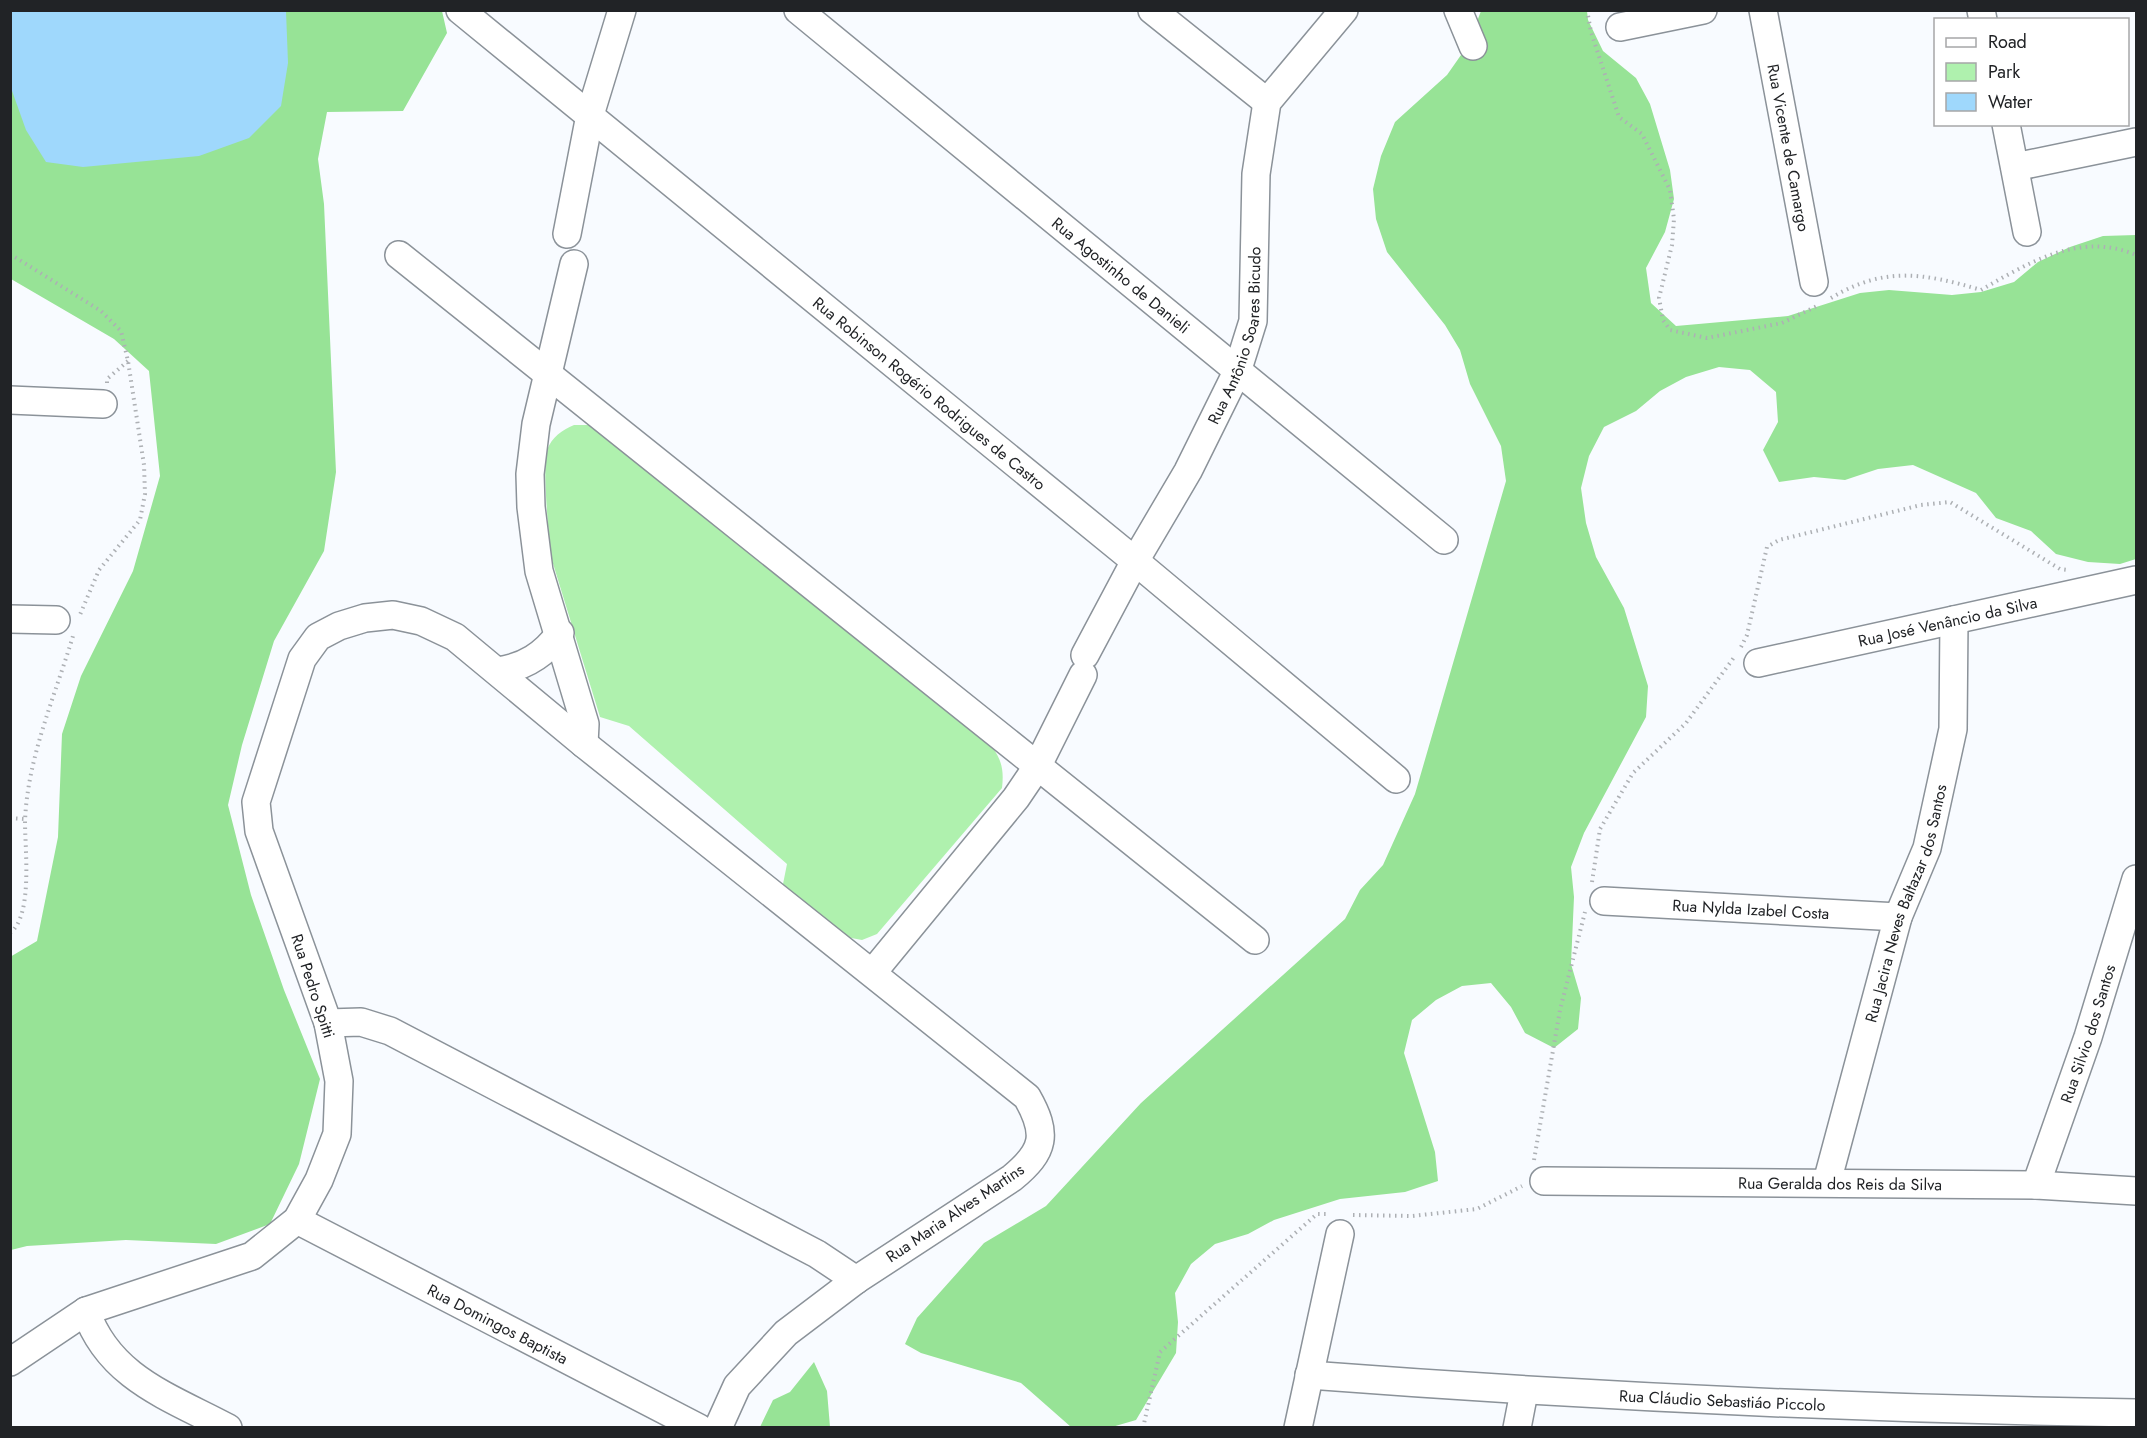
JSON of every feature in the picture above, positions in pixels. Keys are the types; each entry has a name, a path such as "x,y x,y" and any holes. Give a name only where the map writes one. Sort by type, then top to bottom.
{"street":[{"name":"Rua Robinson Rogério Rodrigues de Castro","path":"460,10 1135,561 1396,779"},
{"path":"567,234 590,116 622,10"},
{"name":"Rua Agostinho de Danieli","path":"798,10 1444,540"},
{"path":"1152,10 1267,102 1344,10"},
{"path":"1458,10 1473,46"},
{"path":"1620,27 1703,10"},
{"name":"Rua Vicente de Camargo","path":"1763,10 1814,282"},
{"name":"Rua Antônio Soares Bicudo","path":"873,972 1016,798 1037,767 1135,561 1188,471 1237,372 1253,321 1256,174 1267,102"},
{"path":"2006,126 2027,232"},
{"path":"2015,167 2136,142"},
{"path":"399,255 1255,940"},
{"path":"574,264 532,449 531,507 539,571 560,633 585,724 584,744"},
{"path":"10,400 103,404"},
{"name":"Rua José Venâncio da Silva","path":"1758,663 2136,580"},
{"name":"Rua Pedro Spitti","path":"10,1362 86,1311 252,1256 297,1220 319,1180 337,1134 339,1081 328,1023 259,831 256,802 302,659 318,637 339,626 365,618 393,615 421,621 456,637 584,744"},
{"path":"10,619 56,620"},
{"name":"Rua Jacira Neves Baltazar dos Santos","path":"1827,1182 1898,917 1928,848 1953,729 1954,620"},
{"path":"498,672 536,658 560,633"},
{"name":"Rua Maria Alves Martins","path":"584,744 873,972 1027,1098 1039,1118 1041,1141 1031,1162 1012,1178 856,1280 786,1333 738,1386 718,1428"},
{"name":"Rua Silvio dos Santos","path":"2036,1185 2088,1037 2136,879"},
{"name":"Rua Nylda Izabel Costa","path":"1594,899 1898,917"},
{"path":"328,1023 361,1022 390,1030 817,1254 856,1280"},
{"name":"Rua Geralda dos Reis da Silva","path":"1544,1181 2036,1185 2136,1191"},
{"name":"Rua Domingos Baptista","path":"297,1220 699,1428"},
{"path":"1298,1428 1340,1234"},
{"path":"86,1311 99,1340 120,1366 134,1378 228,1428"},
{"name":"Rua Cláudio Sebastiáo Piccolo","path":"1309,1375 1524,1392 1965,1419 2136,1413"},
{"path":"1517,1428 1524,1392"}],"path":[{"path":"10,254 101,311 121,331 128,361 144,465 145,494 140,520 99,570 80,615 30,776 25,819 24,906 15,930 10,933"},
{"path":"103,404 107,379 128,361"},
{"path":"1544,1181 1535,1179 1532,1169 1560,1010 1594,899 1600,829 1633,773 1686,723 1740,650 1748,635 1767,547 1779,540 1921,505 1950,502 2060,569 2071,571"},
{"path":"10,818 25,819"}],"green space":[{"path":"11,11 442,11 447,33 403,111 327,112 318,159 324,204 336,472 324,551 274,641 242,745 228,805 251,895 284,990 320,1079 299,1164 270,1224 216,1244 126,1240 27,1246 11,1250 10,957 37,941 58,837 62,734 81,676 133,571 160,476 149,371 114,339 11,279"},
{"path":"1481,11 1587,11 1588,20 1603,51 1636,78 1650,104 1670,170 1674,199 1665,232 1646,268 1651,303 1676,326 1788,316 1860,293 1889,290 1952,295 1981,292 2014,282 2038,262 2070,247 2103,236 2136,235 2136,559 2120,564 2088,562 2056,554 2031,531 1996,518 1976,493 1913,465 1878,469 1845,480 1814,477 1779,482 1763,450 1778,422 1776,392 1750,370 1719,367 1686,377 1660,391 1636,411 1604,427 1589,456 1581,488 1586,523 1596,557 1624,608 1648,686 1646,717 1584,833 1571,867 1574,897 1571,964 1581,998 1578,1029 1554,1048 1525,1033 1511,1007 1491,983 1462,986 1436,1000 1412,1020 1404,1053 1435,1152 1438,1181 1405,1192 1340,1199 1274,1220 1248,1234 1215,1244 1191,1264 1175,1293 1178,1322 1176,1353 1136,1420 1112,1427 1071,1427 1021,1383 921,1353 905,1344 917,1318 984,1243 1046,1206 1141,1103 1345,919 1360,890 1383,865 1415,794 1506,481 1501,446 1470,384 1460,350 1445,325 1387,252 1376,219 1373,189 1381,156 1395,122 1447,75 1468,45"},
{"path":"574,425 592,425 992,747 998,756 1002,766 1002,788 877,934 862,940 846,937 783,884 787,864 629,726 600,717 551,557 546,485 547,450 558,434"},
{"path":"814,1362 827,1391 830,1427 760,1427 773,1400 790,1392"}],"water":[{"path":"11,10 286,11 288,63 281,106 249,138 199,156 83,167 46,162 26,130 11,88"}]}
